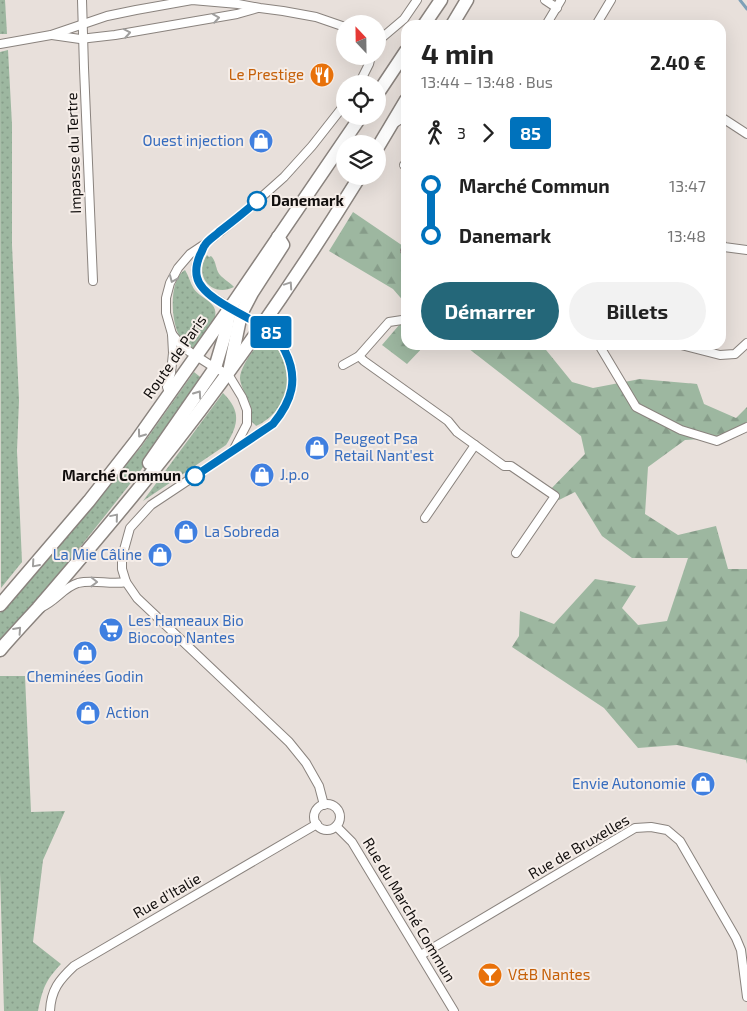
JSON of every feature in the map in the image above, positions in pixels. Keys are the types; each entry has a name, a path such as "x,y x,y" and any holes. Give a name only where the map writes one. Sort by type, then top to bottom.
{"main road":[{"path":"427,20 441,0"},
{"path":"455,20 467,0"},
{"path":"386,81 401,58"},
{"path":"385,135 401,108"},
{"name":"Route de Paris","path":"0,604 105,481 136,441 170,395 355,125"},
{"path":"0,650 148,478 228,374 315,247 354,185"},
{"path":"228,374 242,314 252,294 283,245 278,237"},
{"path":"148,478 144,470 215,368 226,331 230,308"}],"street":[{"name":"Impasse du Tertre","path":"82,0 93,281"},
{"path":"0,44 51,35 107,16 192,0 283,10 316,17 336,24"},
{"path":"402,20 417,0"},
{"path":"545,0 556,8"},
{"path":"549,20 561,0"},
{"path":"599,20 610,0"},
{"path":"51,35 83,38 115,35 237,14 260,8"},
{"path":"386,34 401,21"},
{"path":"170,395 167,387 173,359 172,334 166,313 166,298 170,283 178,268 190,254 247,210 284,177 336,115"},
{"path":"391,125 401,119"},
{"path":"726,120 747,134"},
{"path":"205,244 197,264 197,279 207,292 230,308 270,330 280,341 292,369 290,397 283,412 273,424 151,505 130,528 122,557 122,569 126,582 137,598 289,742 306,763 319,786 324,805"},
{"path":"726,248 747,250"},
{"path":"343,365 359,356 389,322 401,320"},
{"path":"172,334 182,346 215,368 228,374 242,397 247,410 247,424 233,451"},
{"path":"700,350 720,355 735,354 747,344"},
{"path":"602,350 636,407 681,430 717,440 747,427"},
{"path":"359,356 448,421 457,432 504,466 511,466 555,496 516,553"},
{"path":"425,518 475,445"},
{"path":"36,610 50,603 68,588 78,583 126,582"},
{"path":"324,805 332,805 338,811 340,819 336,826 328,830 320,828 315,817 317,809 324,805"},
{"name":"Rue d'Italie","path":"50,1009 58,982 74,966 317,824"},
{"name":"Rue du Marché Commun","path":"336,826 352,842 454,1011"},
{"name":"Rue de Bruxelles","path":"421,955 635,828 651,827 667,830 680,841 736,938 741,950 747,998"}],"green space":[{"path":"0,0 5,0 7,34 0,34"},
{"path":"8,50 12,125 12,245 19,400 17,451 22,562 1,588 0,52"},
{"path":"353,212 401,245 401,298 393,289 329,251"},
{"path":"207,255 211,256 214,260 219,274 234,287 219,290 207,283 202,270"},
{"path":"185,270 197,293 210,302 215,310 214,321 194,349 179,336 174,318 174,290 176,282"},
{"path":"401,323 401,350 420,350 407,364 382,345"},
{"path":"267,339 273,343 281,355 286,369 287,384 279,407 271,416 256,426 251,420 250,405 242,386 240,374 245,362 254,350"},
{"path":"470,350 546,350 572,382 593,388 640,379 697,384 704,404 736,418 747,407 747,423 716,438 685,440 648,467 645,514 678,535 716,526 728,569 747,569 747,764 746,760 677,745 638,748 604,708 512,647 519,636 520,611 554,624 595,579 636,586 622,608 638,625 667,621 688,558 632,558 602,536 575,492 559,500 546,494 585,454 581,436"},
{"path":"194,372 204,380 141,470 45,591 0,640 0,613 141,447"},
{"path":"223,393 233,406 236,418 234,431 226,445 143,501"},
{"path":"0,676 25,676 31,812 65,811 43,860 33,942 61,964 45,985 38,1011 4,1011 0,872"}],"waterway":[{"path":"740,0 747,9"}],"bus line":[{"name":"85","path":"195,476 273,424 283,412 290,397 292,369 280,341 270,330 230,308 207,292 197,279 197,264 205,244 257,201"}],"place":[{"name":"Le Prestige","path":"322,75"},
{"name":"Ouest injection","path":"261,141"},
{"name":"Danemark","path":"257,201"},
{"name":"Peugeot Psa Retail Nant'est","path":"317,448"},
{"name":"J.p.o","path":"262,475"},
{"name":"Marché Commun","path":"195,476"},
{"name":"La Sobreda","path":"186,532"},
{"name":"La Mie Câline","path":"160,555"},
{"name":"Les Hameaux Bio Biocoop Nantes","path":"111,630"},
{"name":"Cheminées Godin","path":"85,653"},
{"name":"Action","path":"88,713"},
{"name":"Envie Autonomie","path":"703,784"},
{"name":"V&B Nantes","path":"490,975"}]}
